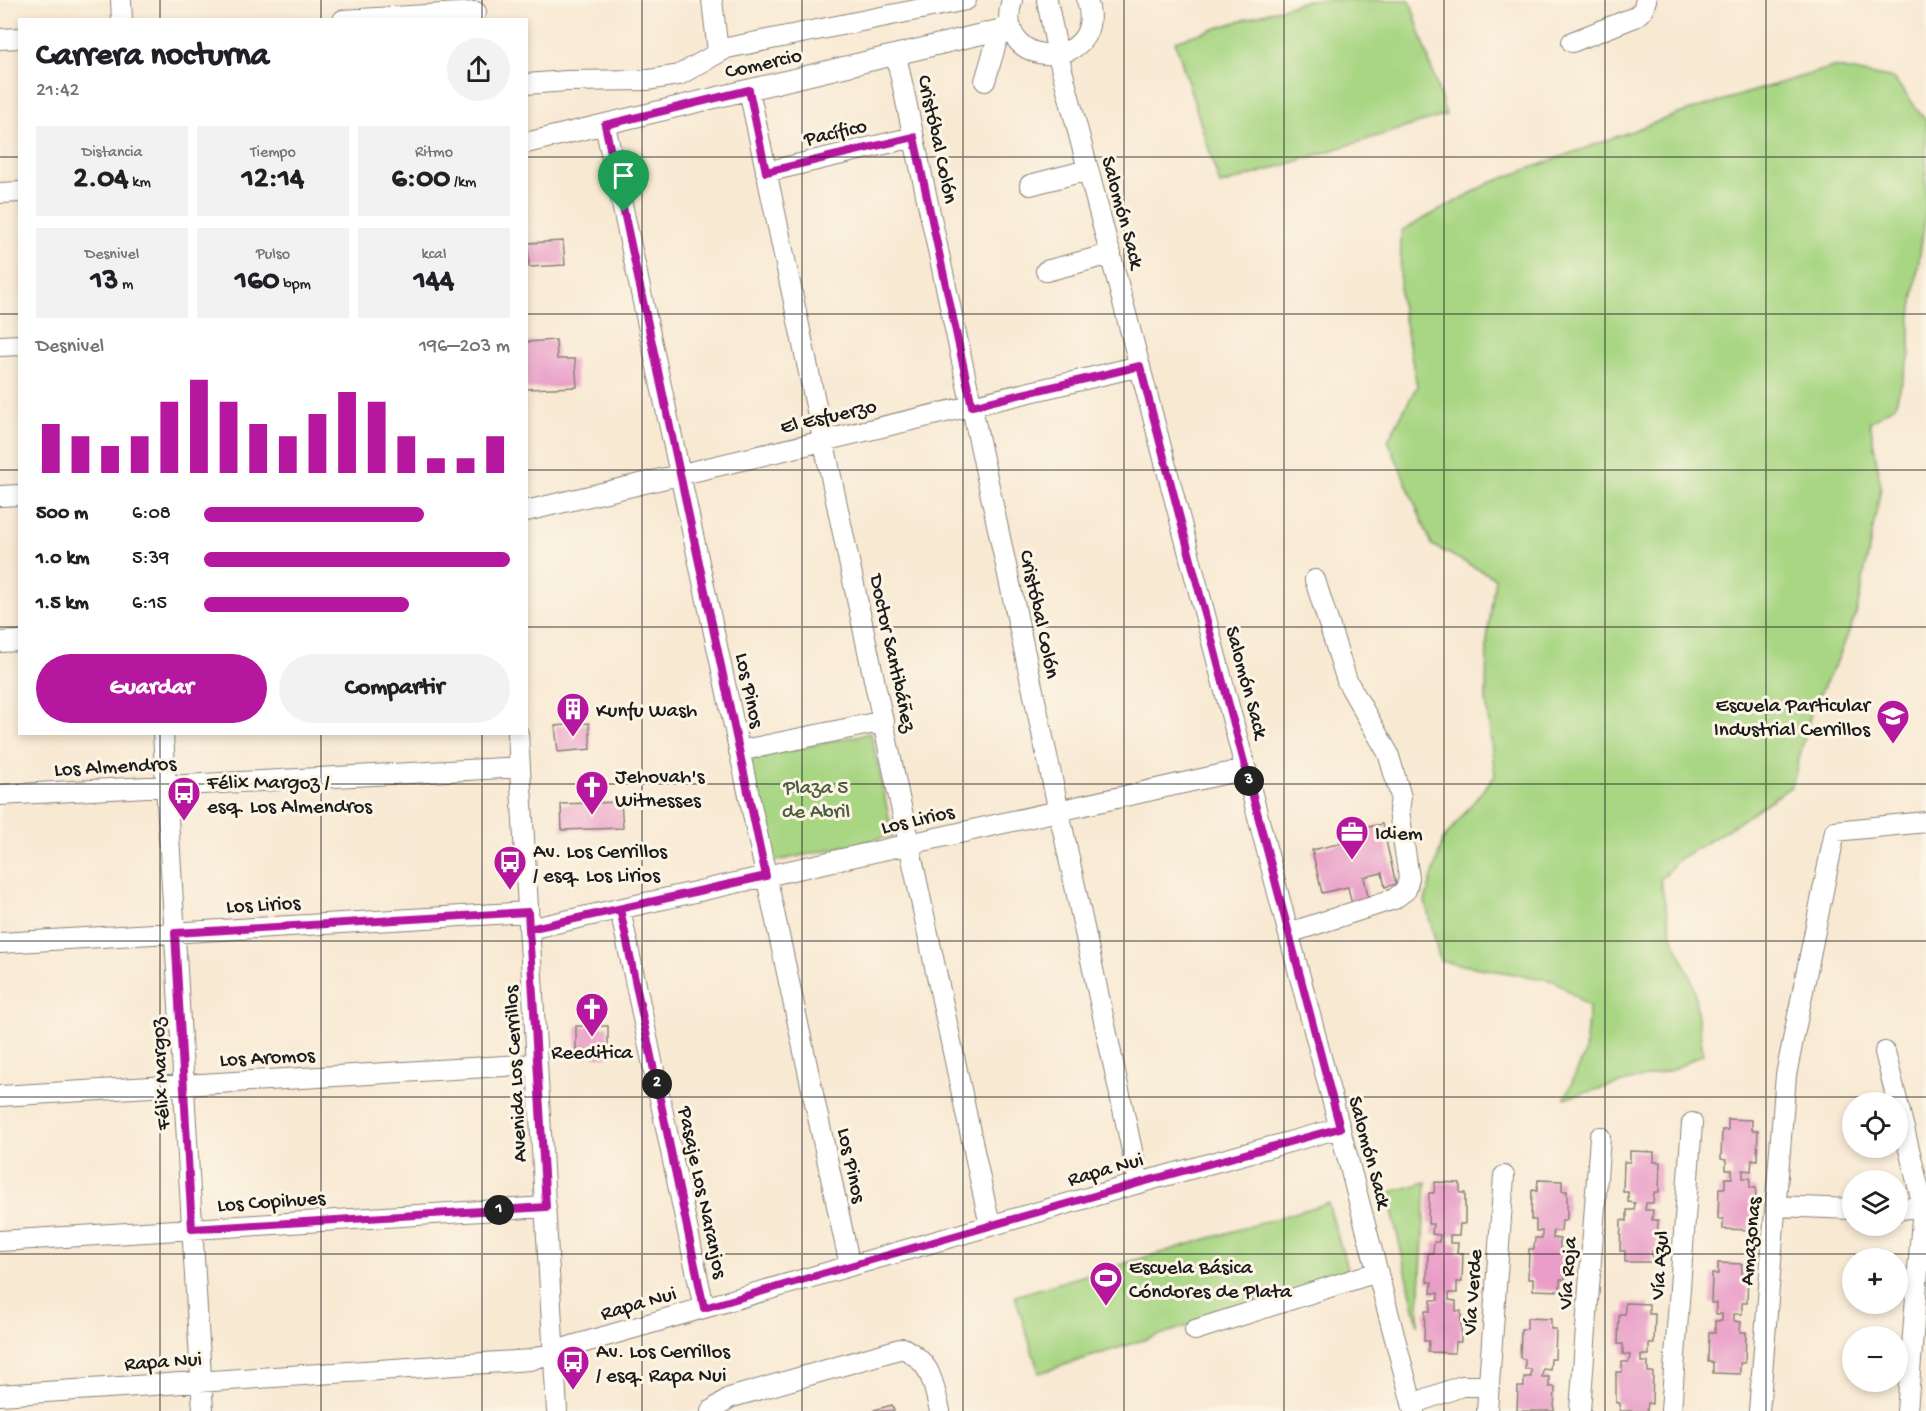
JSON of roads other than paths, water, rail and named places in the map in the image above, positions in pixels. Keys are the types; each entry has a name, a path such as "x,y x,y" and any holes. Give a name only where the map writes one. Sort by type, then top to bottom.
{"street":[{"path":"121,0 122,18"},
{"path":"712,0 718,52"},
{"path":"528,84 648,80 680,75 727,48 966,0"},
{"path":"985,81 1006,29 1012,0"},
{"name":"Salomón Sack","path":"1047,0 1058,55 1413,1408"},
{"path":"1572,42 1635,17 1643,10 1646,0"},
{"path":"1006,29 1026,48 1041,55 1058,55 1074,47 1085,34 1093,3"},
{"path":"370,18 476,10"},
{"name":"Comercio","path":"528,143 1006,29"},
{"path":"0,39 18,38"},
{"name":"Cristóbal Colón","path":"896,55 1139,1183"},
{"name":"Doctor Santibáñez","path":"749,90 990,1226"},
{"name":"Los Pinos","path":"605,125 850,1266"},
{"name":"Pacífico","path":"766,172 914,137"},
{"path":"1030,185 1088,170"},
{"path":"0,193 18,192"},
{"path":"1046,271 1111,254"},
{"path":"0,346 18,345"},
{"name":"El Esfuerzo","path":"528,511 1140,366"},
{"path":"0,496 18,495"},
{"path":"1289,933 1394,899 1406,890 1409,879 1399,811 1401,797 1388,753 1347,681 1315,580"},
{"path":"0,642 18,640"},
{"path":"739,751 884,721"},
{"name":"Félix Margoz","path":"164,735 203,1411"},
{"name":"Avenida Los Cerrillos","path":"518,735 557,1411"},
{"name":"Los Almendros","path":"0,795 520,767"},
{"name":"Los Lirios","path":"0,943 175,933 529,920 620,909 1246,769"},
{"name":"Amazonas","path":"1759,1411 1786,1075 1835,831 1926,822"},
{"name":"Pasaje Los Naranjos","path":"620,909 704,1308"},
{"path":"1885,1052 1924,1206 1907,1411"},
{"name":"Los Aromos","path":"0,1096 537,1064"},
{"name":"Vía Azul","path":"1671,1411 1692,1123"},
{"name":"Rapa Nui","path":"0,1395 23,1402 201,1381 521,1361 1139,1183 1340,1128"},
{"name":"Vía Roja","path":"1580,1411 1600,1137"},
{"name":"Vía Verde","path":"1486,1411 1504,1176"},
{"path":"1776,1206 1842,1209"},
{"path":"1908,1208 1924,1206"},
{"name":"Los Copihues","path":"0,1241 546,1207"},
{"path":"1195,1330 1377,1272"},
{"path":"711,1411 729,1398 903,1348 918,1356 929,1371 940,1411"},
{"path":"1413,1408 1462,1386 1488,1386"}],"place":[{"name":"Kunfu Wash","path":"573,738"},
{"name":"Escuela Particular Industrial Cerrillos","path":"1893,745"},
{"name":"Jehovah's Witnesses","path":"592,816"},
{"name":"Félix Margoz / esq. Los Almendros","path":"184,822"},
{"name":"Idiem","path":"1352,861"},
{"name":"Av. Los Cerrillos / esq. Los Lirios","path":"510,891"},
{"name":"Reeditica","path":"592,1038"},
{"name":"Escuela Básica Cóndores de Plata","path":"1106,1307"},
{"name":"Av. Los Cerrillos / esq. Rapa Nui","path":"573,1391"}],"park label":[{"name":"Plaza 5 de Abril","path":"816,798"}]}
